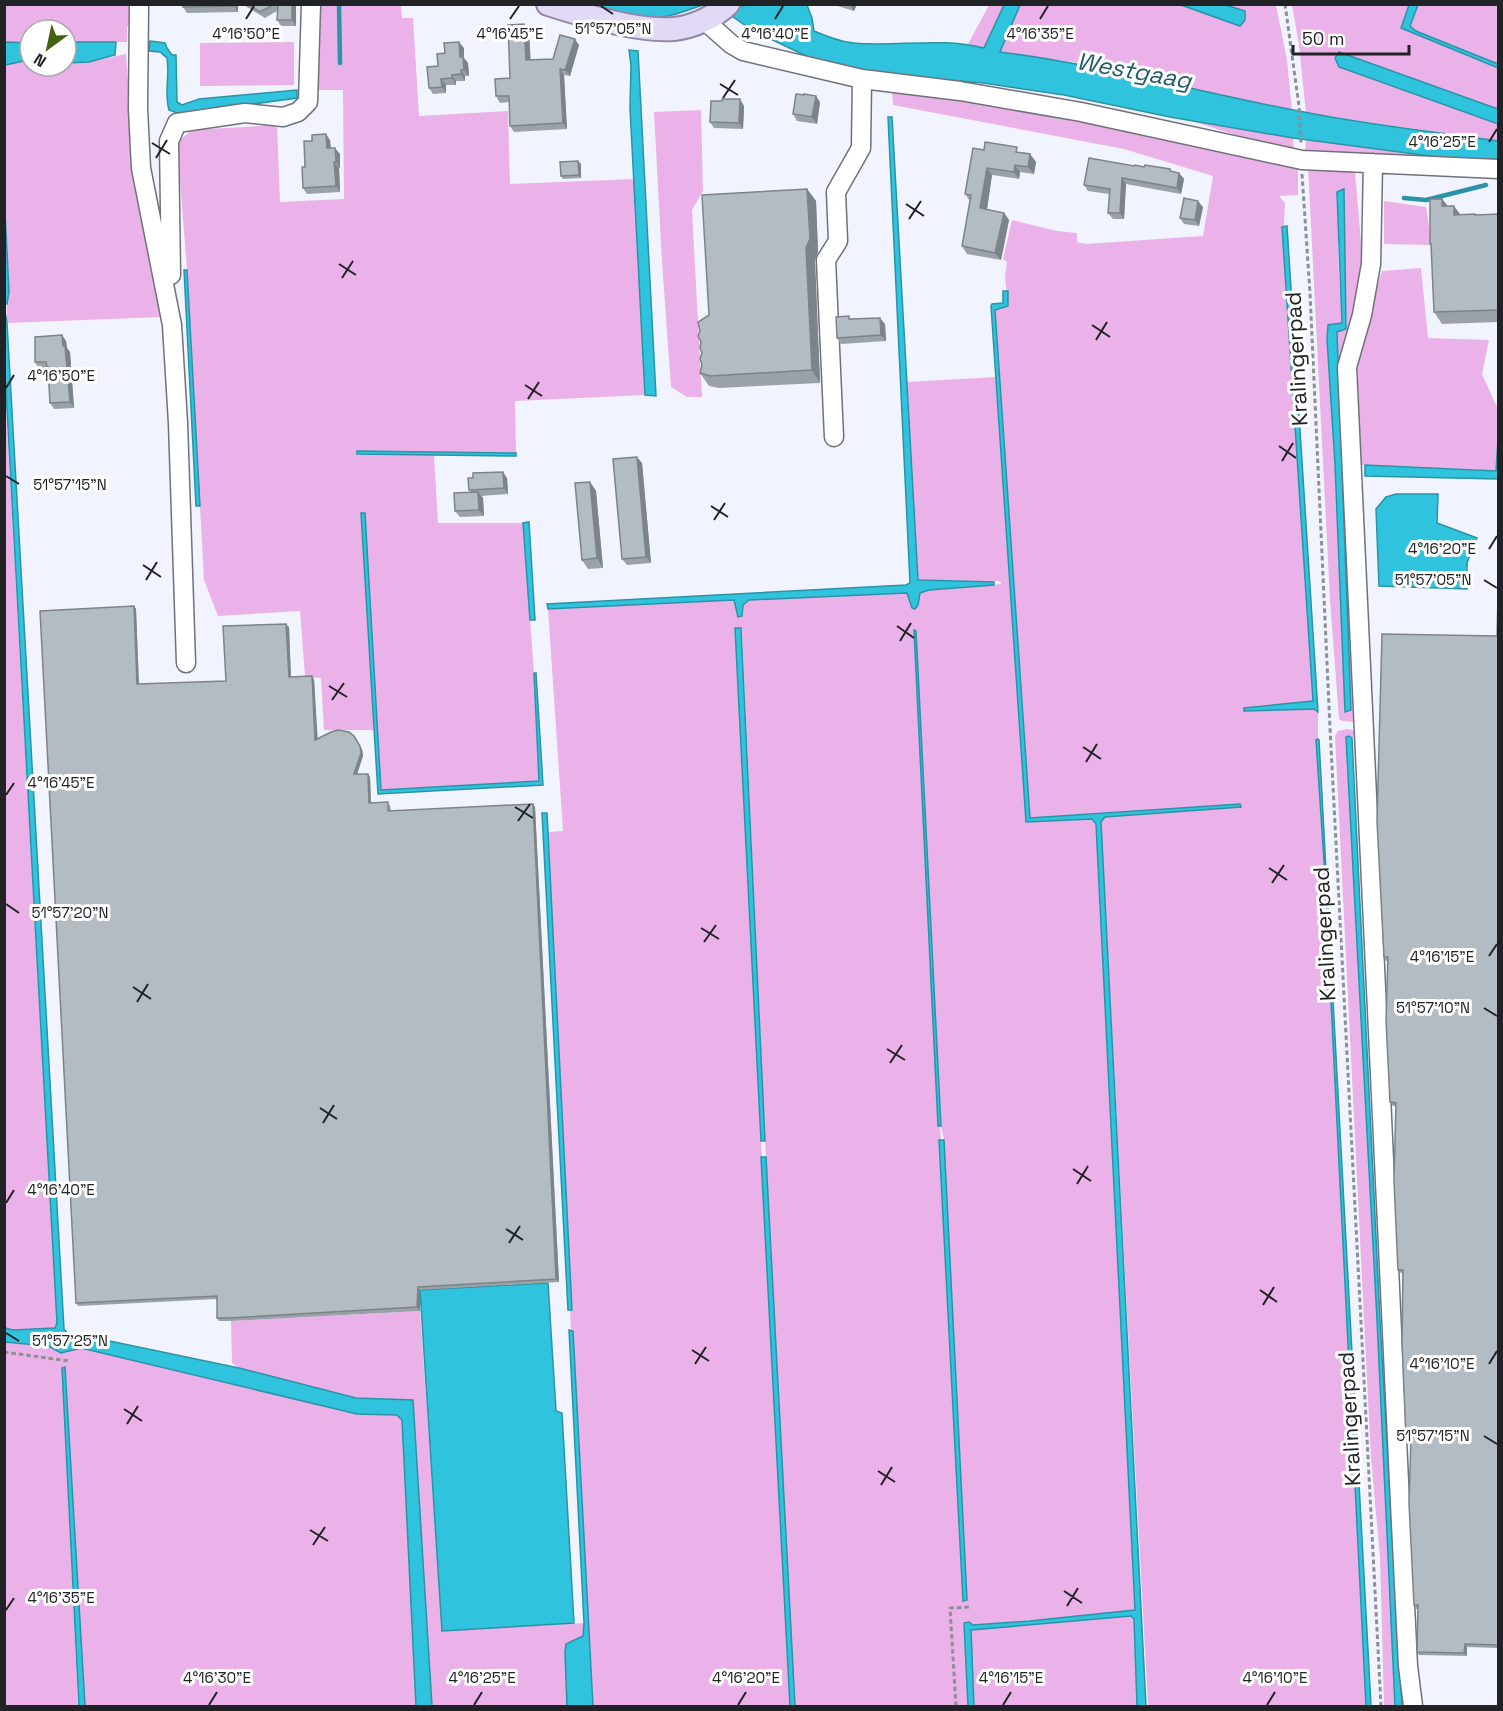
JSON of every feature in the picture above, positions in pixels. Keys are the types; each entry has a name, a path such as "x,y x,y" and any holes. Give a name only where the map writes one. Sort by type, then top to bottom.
{"main road":[{"path":"548,4 613,22 653,28 675,29 718,12"}],"street":[{"path":"139,4 138,109 141,168 172,325"},
{"path":"186,663 178,423 172,325 169,141 177,123 245,113 283,117 298,112 308,102 311,4"},
{"path":"718,12 726,40 743,51 862,79 960,91 1373,163 1498,169"},
{"path":"834,437 826,260 838,241 836,192 861,148 862,79"},
{"path":"1373,163 1371,264 1362,315 1347,367 1398,1471 1408,1666 1413,1707"}],"path":[{"name":"Kralingerpad","path":"1286,4 1299,106 1310,293 1380,1707"},
{"path":"4,1352 69,1361"},
{"path":"956,1707 950,1608 971,1607"}],"shaded area":[{"path":"4,5 133,5 133,22 127,27 127,42 78,42 78,18 18,18 18,43 5,42"},
{"path":"311,5 401,5 402,18 413,18 419,116 508,111 510,184 634,179 645,395 515,401 516,453 357,451 358,454 434,455 438,523 523,523 539,781 381,790 364,513 361,514 374,730 324,730 321,678 305,677 300,611 218,616 204,580 187,270 177,142 192,130 277,125 280,202 344,199 343,90 312,90"},
{"path":"989,5 1004,5 985,48 968,44"},
{"path":"1020,5 1181,5 1240,26 1245,11 1226,5 1276,5 1287,60 1292,110 1074,62 1000,52"},
{"path":"1292,5 1409,5 1401,28 1498,68 1498,109 1339,52 1339,67 1498,124 1498,141 1306,113"},
{"path":"1418,5 1498,5 1498,64 1416,31 1410,26"},
{"path":"294,42 294,85 200,86 200,43"},
{"path":"126,54 134,164 161,317 7,323 9,282 4,65 18,62 18,78 78,78 78,62"},
{"path":"892,89 1118,129 1298,167 1298,195 1279,196 1285,203 1284,227 1282,227 1313,701 1244,709 1245,711 1314,709 1318,712 1318,739 1316,741 1366,1706 1148,1706 1101,822 1105,817 1241,807 1240,804 1030,818 995,310 1008,306 1005,276 1007,262 1003,259 1012,220 1057,231 1077,233 1077,242 1086,244 1203,236 1213,176 1124,149 893,105"},
{"path":"701,110 703,191 692,210 702,397 687,397 671,387 654,112"},
{"path":"1185,119 1293,138 1294,153"},
{"path":"1306,139 1423,155 1367,159 1305,156"},
{"path":"1308,166 1355,172 1363,266 1342,369 1357,722 1339,719 1330,600","holes":["1344,189 1346,328 1337,332 1351,709 1346,712 1327,339 1328,325 1342,323 1339,221"]},
{"path":"1384,201 1426,207 1432,245 1384,244"},
{"path":"1421,268 1428,338 1489,340 1482,374 1498,409 1497,471 1356,465 1353,361 1382,271"},
{"path":"4,373 57,1323 55,1328 13,1330 4,1328"},
{"path":"996,377 1026,822 1092,819 1096,823 1135,1611 973,1625 969,1622 964,1623 968,1706 795,1706 765,1141 742,628 735,628 790,1706 593,1706 573,1331 571,1330 570,1310 572,1310 548,832 563,831 548,609 734,600 738,617 743,605 749,600 907,593 912,608 918,605 920,593 929,590 1001,584 1000,581 918,581 907,382","holes":["915,625 941,1126 944,1140 967,1600 941,1140 940,1126 938,1126"]},
{"path":"1347,729 1358,731 1352,738 1346,737 1395,1706 1384,1706 1380,1557 1371,1458 1335,736 1338,731"},
{"path":"420,1311 442,1630 584,1623 583,1636 565,1653 567,1706 432,1706 413,1400 356,1398 239,1368 232,1363 231,1321"},
{"path":"5,1342 48,1346 61,1352 81,1348 357,1414 397,1415 402,1420 416,1706 83,1706 65,1367 62,1368 78,1706 5,1706"},
{"path":"1131,1616 1134,1619 1137,1706 974,1706 971,1630"}],"water":[{"path":"589,5 703,5 676,14 651,18 630,16"},
{"path":"716,5 807,5 814,31 849,42 952,43 984,48 1004,5 1020,5 1000,52 1078,64 1332,117 1498,141 1498,165 1293,138 1170,117 1064,95 983,83 890,75 827,66 752,30"},
{"path":"1181,5 1226,5 1245,11 1245,20 1240,26"},
{"path":"1409,5 1418,5 1410,26 1416,31 1498,64 1498,68 1401,28"},
{"path":"150,41 165,43 172,55 176,55 177,102 182,105 199,99 297,90 297,98 180,114 169,110 167,58 160,52 149,51"},
{"path":"5,42 18,43 18,62 5,65"},
{"path":"78,42 116,42 115,55 78,62"},
{"path":"629,50 638,51 656,396 645,395"},
{"path":"1339,52 1498,109 1498,124 1339,67 1335,58"},
{"path":"888,117 892,117 918,580 994,582 994,585 929,590 920,593 915,609 912,608 907,593 749,600 743,605 742,616 738,617 734,600 548,609 547,604 910,583"},
{"path":"1344,189 1346,329 1337,332 1351,710 1345,712 1335,464 1327,339 1328,325 1342,323 1337,192"},
{"path":"4,190 9,292 7,304 5,304"},
{"path":"1287,226 1318,712 1314,709 1244,711 1244,708 1313,701 1282,227"},
{"path":"184,270 187,270 200,506 196,506"},
{"path":"1003,291 1008,291 1008,306 995,310 1030,818 1240,804 1241,807 1105,817 1101,822 1146,1706 1137,1706 1134,1619 1131,1616 971,1630 974,1706 968,1706 964,1623 969,1622 973,1625 1029,1621 1135,1610 1096,824 1092,819 1026,822 991,306 1003,303"},
{"path":"5,316 64,1329 69,1335 76,1334 239,1368 356,1398 413,1400 432,1706 416,1706 402,1420 397,1415 357,1414 81,1348 61,1353 48,1346 5,1342 5,1328 13,1330 55,1328 57,1323 5,373"},
{"path":"1498,440 1498,479 1365,476 1365,465 1496,471"},
{"path":"357,451 516,453 516,456 357,454"},
{"path":"1396,494 1438,494 1437,523 1477,538 1467,563 1467,589 1379,586 1376,509 1386,497"},
{"path":"361,513 365,513 381,790 539,781 534,673 536,673 543,785 378,794"},
{"path":"529,522 535,620 530,620 523,523"},
{"path":"735,628 741,628 765,1141 761,1141"},
{"path":"914,630 916,631 941,1126 938,1126"},
{"path":"1346,737 1352,738 1380,1320 1402,1706 1395,1706"},
{"path":"1318,739 1371,1706 1366,1706 1316,740"},
{"path":"542,813 547,813 572,1310 568,1310"},
{"path":"939,1140 944,1140 967,1600 963,1601"},
{"path":"761,1157 766,1157 795,1706 790,1706"},
{"path":"548,1283 556,1411 562,1413 574,1623 442,1631 420,1290"},
{"path":"569,1330 573,1331 593,1706 567,1706 566,1644 583,1636 584,1623"},
{"path":"65,1367 85,1706 79,1706 62,1368"}],"building":[{"path":"183,4 234,4 234,6 183,7"},
{"path":"248,4 275,4 260,12"},
{"path":"278,4 292,4 292,20 277,20"},
{"path":"524,24 526,60 553,59 560,35 575,39 565,70 560,69 563,123 510,126 509,96 496,96 495,79 510,78 508,25"},
{"path":"459,42 464,70 461,70 461,74 452,75 452,78 441,79 442,87 429,88 427,67 438,66 437,54 445,53 444,43"},
{"path":"796,94 816,96 812,117 793,114"},
{"path":"722,99 740,99 739,123 710,122 711,101 722,101"},
{"path":"326,134 327,148 335,148 336,186 303,188 304,141 312,141 312,135"},
{"path":"985,142 1017,147 1016,152 1030,154 1028,167 1015,165 1014,172 987,168 980,208 1004,213 995,253 962,246 971,195 965,194 973,148 984,150"},
{"path":"1089,158 1134,166 1144,167 1145,165 1170,169 1170,171 1179,173 1177,188 1122,178 1120,213 1108,213 1110,189 1084,185"},
{"path":"578,161 579,175 561,176 560,162"},
{"path":"807,189 810,239 806,248 812,370 710,376 700,373 702,353 698,322 709,315 702,195"},
{"path":"1184,198 1198,201 1195,220 1180,218"},
{"path":"1430,199 1442,199 1442,206 1454,206 1454,215 1498,214 1498,310 1434,312"},
{"path":"849,316 849,319 880,318 881,335 837,338 836,317"},
{"path":"62,335 70,402 50,403 48,367 46,362 35,362 35,337"},
{"path":"637,457 646,557 622,559 613,459"},
{"path":"503,472 504,488 469,490 468,478 473,478 473,473"},
{"path":"590,482 597,558 582,560 575,483"},
{"path":"478,492 479,510 455,511 454,493"},
{"path":"1498,599 1498,1645 1465,1644 1464,1653 1417,1652 1418,1605 1414,1605 1409,1503 1411,1438 1406,1438 1402,1343 1403,1270 1398,1270 1394,1181 1396,1103 1390,1102 1386,1020 1388,957 1384,957 1377,821 1382,634 1497,636"},
{"path":"134,606 137,684 226,681 223,626 286,624 289,677 312,676 315,740 338,730 349,732 354,736 361,753 354,774 368,774 369,803 388,802 388,811 533,804 556,1279 418,1287 417,1307 229,1318 217,1318 217,1296 76,1303 40,611"}],"waterway":[{"path":"339,4 340,63"},
{"path":"1404,198 1426,200 1486,185"}],"water label":[{"name":"Westgaag","path":"1134,71"}]}
